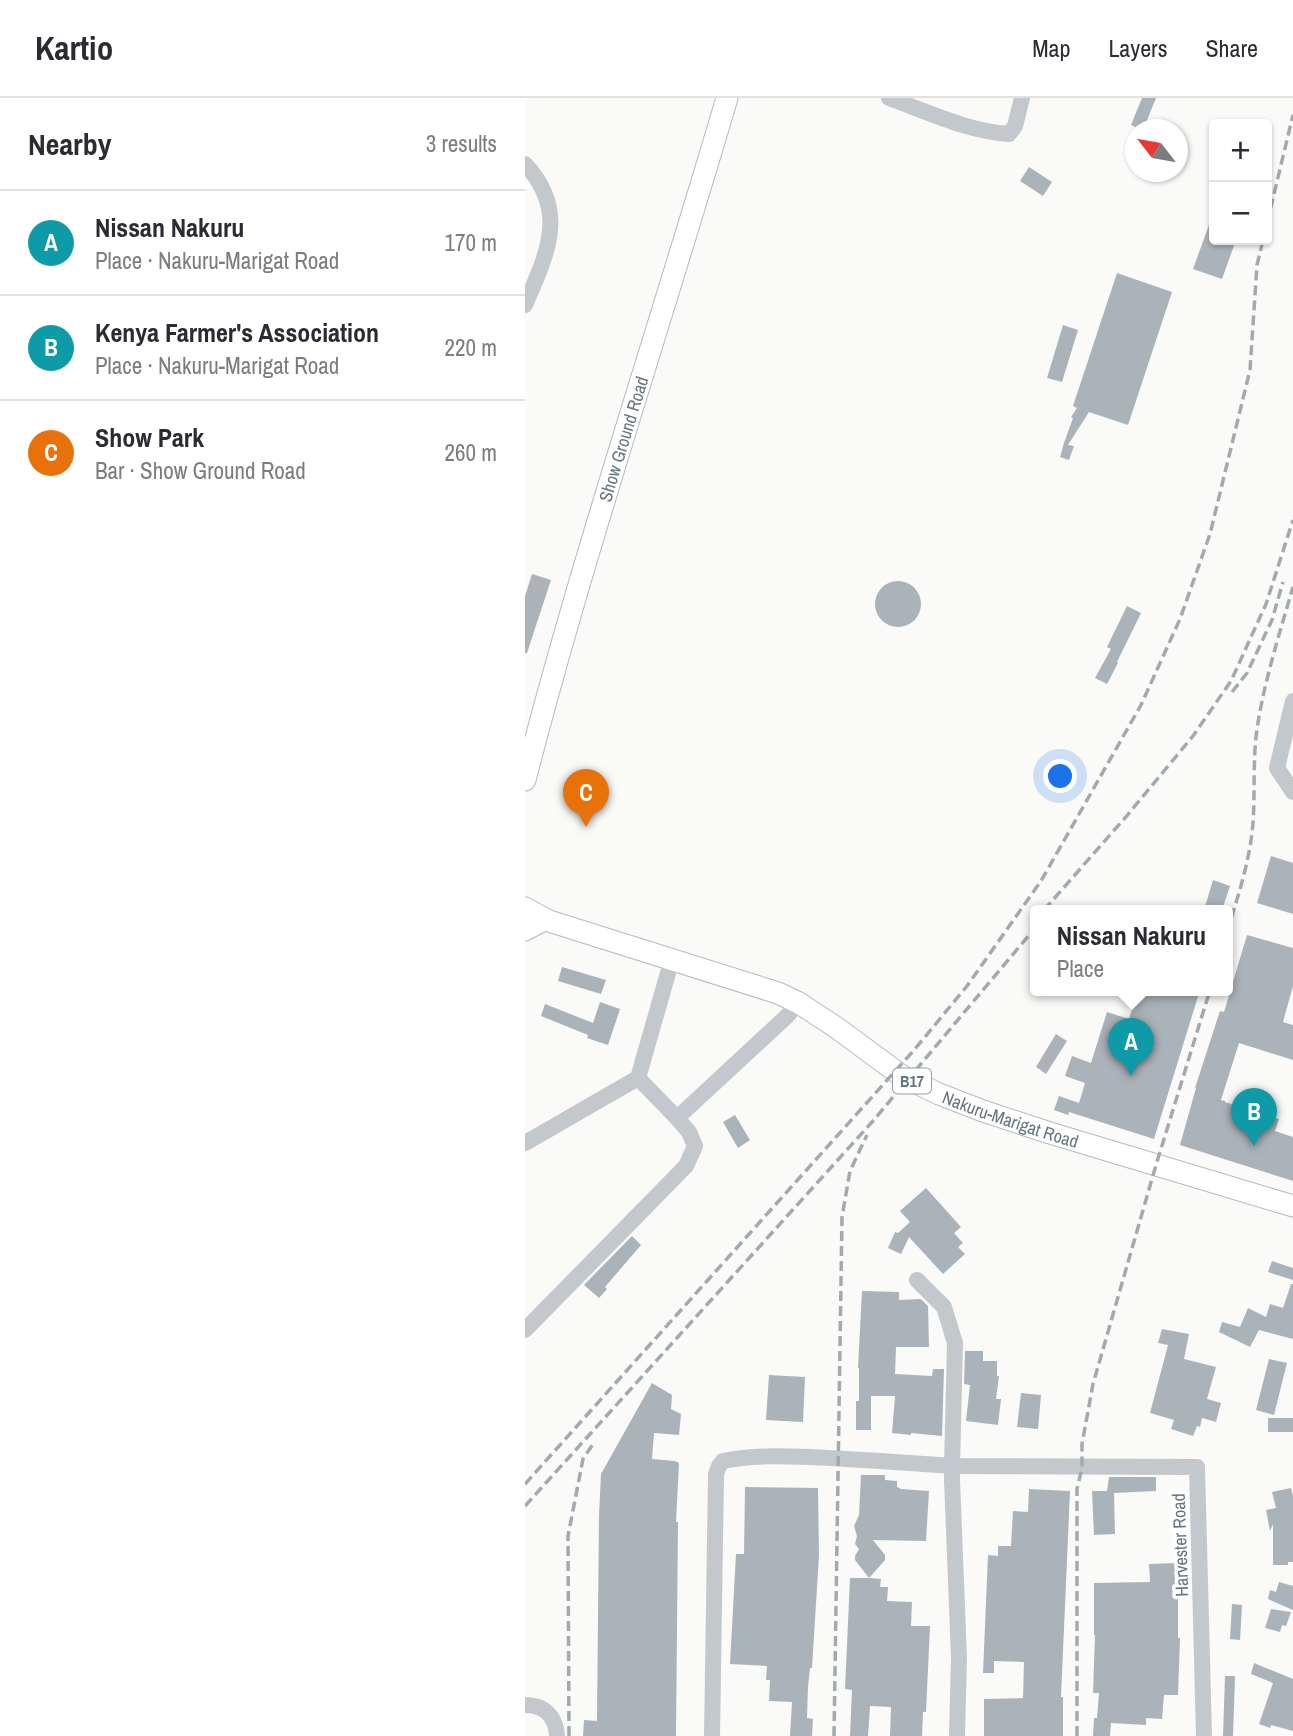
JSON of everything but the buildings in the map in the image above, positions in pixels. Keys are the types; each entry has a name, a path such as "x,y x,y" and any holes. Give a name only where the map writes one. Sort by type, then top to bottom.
{"main road":[{"name":"Show Ground Road","path":"525,780 584,566 727,98"},
{"path":"525,895 535,920"},
{"name":"Nakuru-Marigat Road","path":"535,920 778,993 799,1003 837,1028 895,1072 939,1094 983,1111 1293,1206"}],"street":[{"path":"889,98 960,124 992,133 1009,134 1015,125 1022,98"},
{"path":"525,164 547,197 552,218 543,262 525,305"},
{"path":"1293,701 1277,768 1293,792"},
{"path":"525,1143 638,1078 672,959"},
{"path":"677,1118 799,1003"},
{"path":"525,1330 686,1166 695,1146 677,1118 638,1078"},
{"path":"917,1280 944,1307 955,1343 952,1466 959,1658 957,1736"},
{"path":"712,1736 716,1474 723,1461 742,1457 783,1456 952,1466"},
{"name":"Harvester Road","path":"952,1466 1197,1467 1204,1736"},
{"path":"525,1705 534,1705 545,1710 552,1717 557,1736"}],"railway":[{"path":"1272,202 1293,115"},
{"path":"525,1484 915,1049 967,986 1041,881 1141,705 1180,619 1210,534 1250,370 1257,265 1262,245"},
{"path":"1048,905 1193,736 1231,681 1266,604 1293,520"},
{"path":"1232,692 1247,673 1272,620 1283,582"},
{"path":"1233,912 1251,837 1255,748 1262,700 1293,587"},
{"path":"525,1506 873,1121 1030,934"},
{"path":"1077,1736 1077,1489 1082,1468 1082,1444 1093,1384 1208,996"},
{"path":"834,1736 842,1217 850,1171 867,1135"},
{"path":"569,1736 568,1536 583,1459 595,1441"}],"place":[{"name":"Show Park","path":"586,827"},
{"name":"Nissan Nakuru","path":"1131,1076"},
{"name":"Kenya Farmer's Association","path":"1254,1146"}]}
